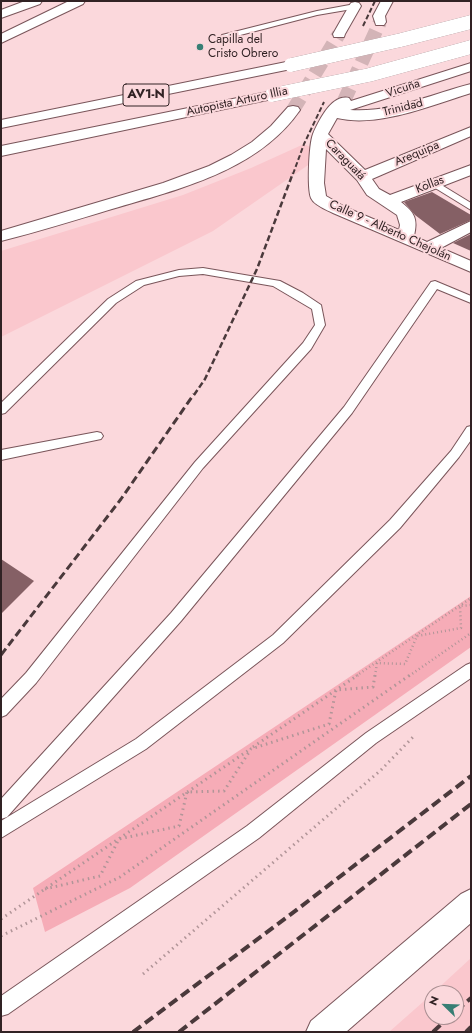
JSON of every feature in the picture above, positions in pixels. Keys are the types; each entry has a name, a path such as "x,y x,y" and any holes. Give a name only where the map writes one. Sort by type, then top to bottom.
{"main road":[{"path":"1,14 36,1"},
{"path":"1,39 79,1"},
{"path":"380,22 379,16 387,1"},
{"path":"339,34 355,6"},
{"name":"Autopista Arturo Illia","path":"1,124 291,65 401,40 471,22"},
{"name":"Autopista Arturo Illia","path":"1,151 369,74 471,47"},
{"name":"Vicuña","path":"337,108 471,67"},
{"name":"Trinidad","path":"337,108 350,116 375,114 395,111 471,88"},
{"name":"Calle 9 - Alberto Chejolán","path":"337,108 320,135 316,183 319,198 338,210 471,266"},
{"path":"1,236 211,172 240,158 262,142 285,120 293,110"},
{"name":"Arequipa","path":"363,178 471,131"},
{"name":"Caraguatá","path":"320,135 363,178 372,192 389,201 405,213 408,225 405,238"},
{"path":"464,172 471,184"},
{"name":"Kollas","path":"389,201 464,172"},
{"path":"427,248 471,226"},
{"path":"322,1032 471,904"}],"lane":[{"path":"327,1 327,11"},
{"path":"225,37 327,11 355,6"},
{"path":"435,184 471,207"},
{"path":"1,410 112,301 140,283 187,273 203,272 239,276 276,283 299,295 317,307 320,325 307,346 199,466 31,678 1,710"},
{"path":"1,811 176,617 348,410 435,284 471,300"},
{"path":"1,830 141,744 278,639 395,524 455,454 471,430"},
{"path":"1,455 97,436"},
{"path":"1,1007 253,832 371,738 471,670"}],"path":[{"path":"1,919 471,598"},
{"path":"460,606 471,605"},
{"path":"416,636 461,628 460,606"},
{"path":"1,936 120,876 471,633"},
{"path":"377,663 405,664 416,636"},
{"path":"336,690 373,687 377,663"},
{"path":"188,792 224,791 251,749 329,724 336,690"},
{"path":"143,974 381,770 418,731"},
{"path":"119,839 179,826 188,792"},
{"path":"45,889 100,876 119,839"}],"shaded area":[{"path":"304,144 324,154 213,231 1,337 1,251 183,195 251,168"},
{"path":"471,596 471,647 130,888 45,932 33,888"},
{"path":"471,958 471,1032 389,1032 424,1001 424,1025 464,1025 464,985 442,985"}],"building":[{"path":"432,192 471,215 471,220 440,234 415,215 404,202"},
{"path":"471,234 471,251 453,243"},
{"path":"1,559 34,581 1,614"}],"tunnel":[{"path":"344,101 380,22"},
{"path":"293,110 339,34"}],"railway":[{"path":"363,26 375,1"},
{"path":"293,174 304,144 324,102"},
{"path":"194,395 205,379 257,269 293,173"},
{"path":"1,655 121,499 194,394"},
{"path":"133,1032 286,918 471,776"},
{"path":"179,1032 471,804"},
{"path":"464,1004 471,998"},
{"path":"433,1032 440,1025"},
{"path":"466,1032 471,1027"}],"place":[{"name":"Capilla del Cristo Obrero","path":"200,47"}]}
